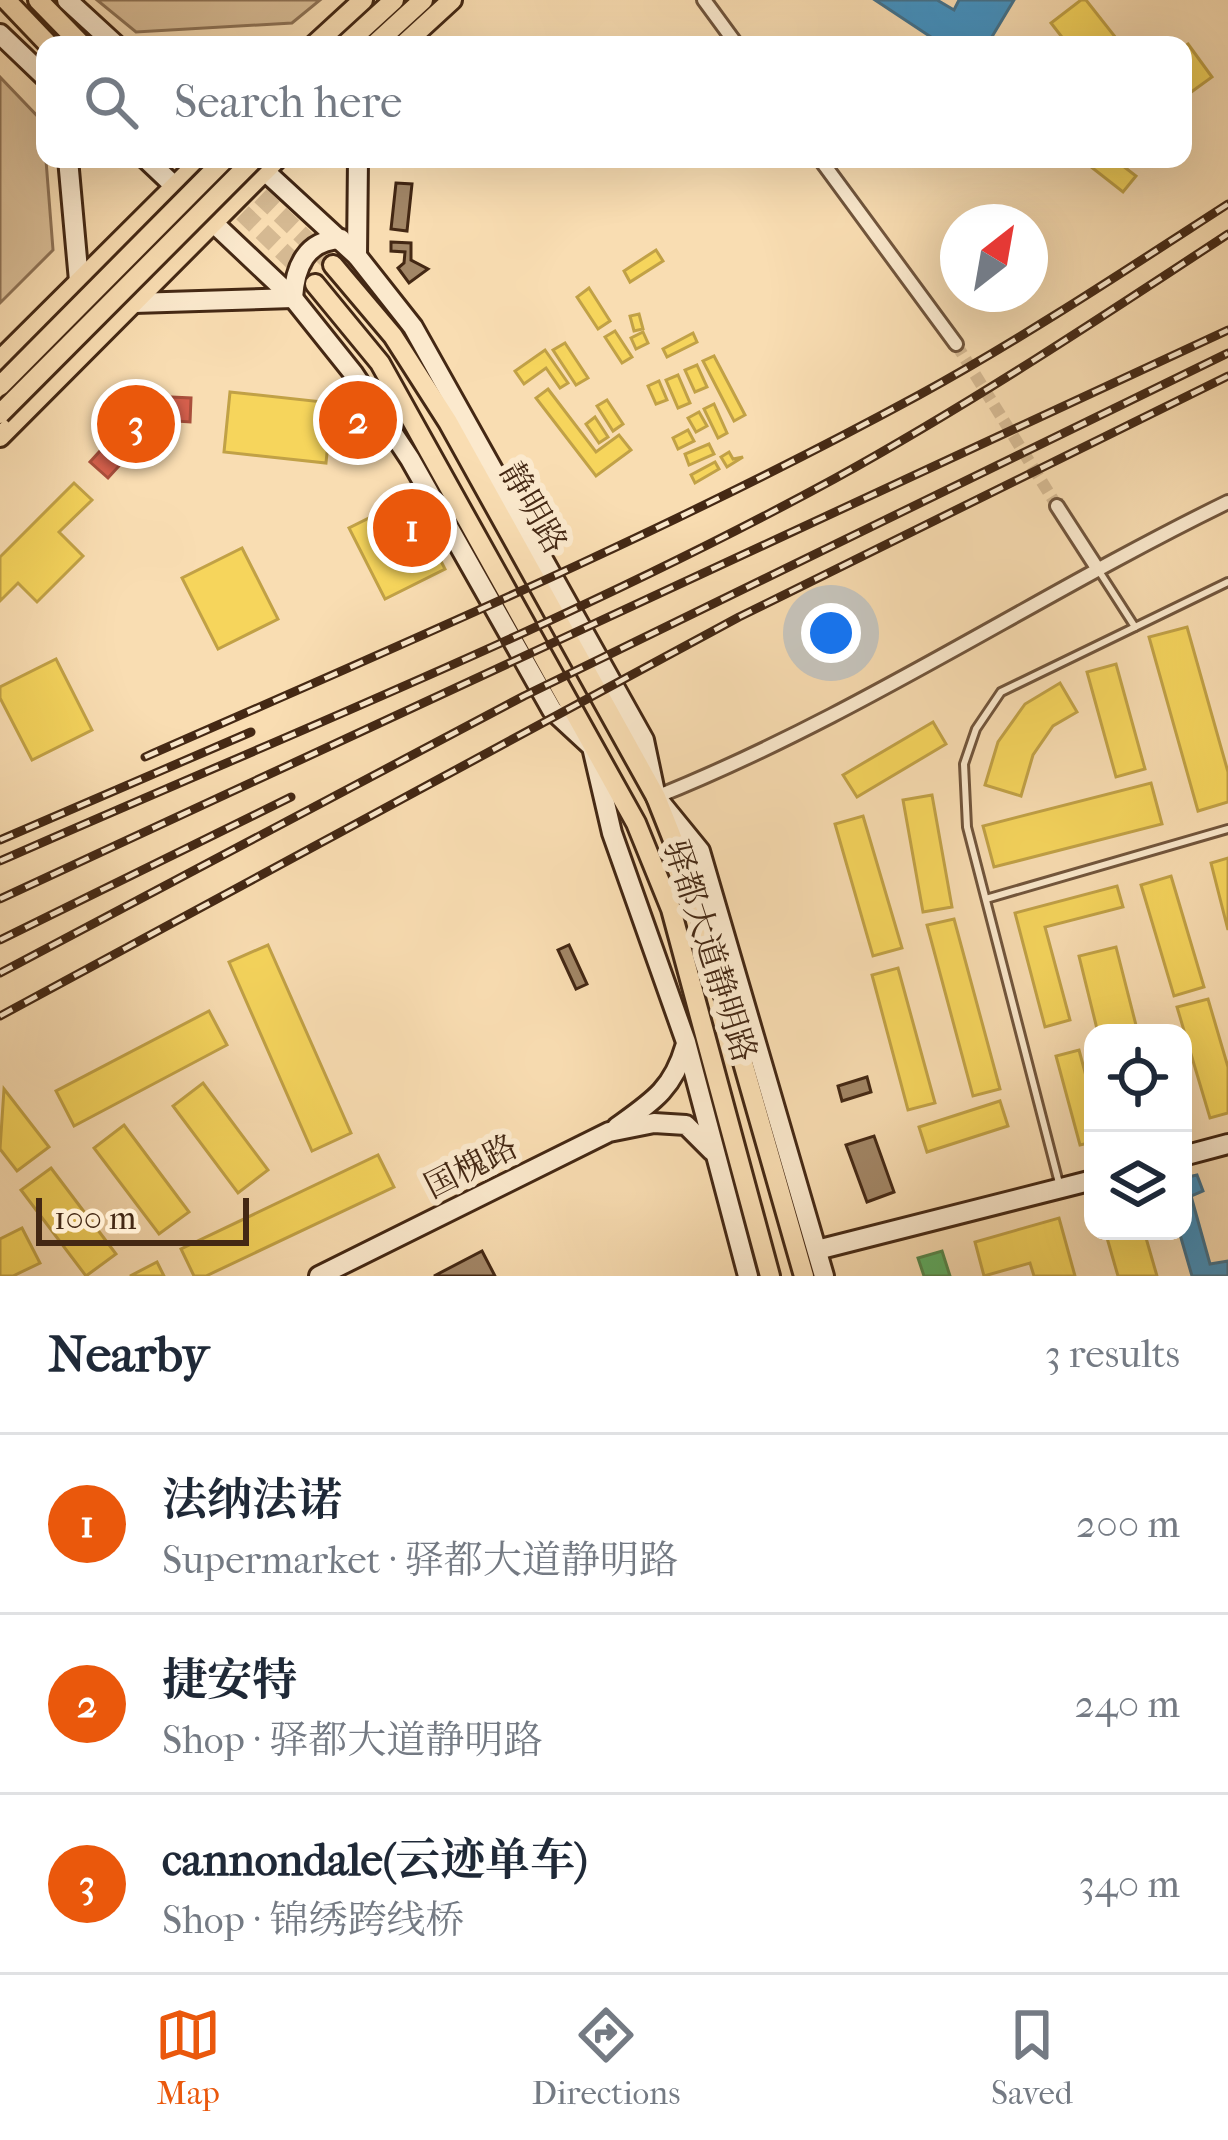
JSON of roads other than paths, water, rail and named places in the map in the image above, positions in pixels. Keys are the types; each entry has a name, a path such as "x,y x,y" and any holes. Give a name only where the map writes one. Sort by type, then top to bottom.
{"main road":[{"path":"6,0 41,36"},
{"path":"38,0 73,36"},
{"path":"321,36 363,0"},
{"path":"355,36 394,0"},
{"path":"384,36 423,0"},
{"path":"413,36 452,0"},
{"path":"0,360 193,168"},
{"path":"0,386 216,168"},
{"path":"0,414 255,168"},
{"path":"0,437 214,220 256,168"},
{"name":"静明路","path":"333,265 394,336 448,422 656,797"},
{"name":"静明路","path":"316,284 391,382 592,747"},
{"name":"驿都大道静明路","path":"592,747 660,876 770,1276"},
{"name":"驿都大道静明路","path":"656,797 696,898 804,1276"}],"street":[{"path":"68,0 106,36"},
{"path":"704,0 730,36"},
{"path":"0,34 36,68"},
{"path":"69,168 80,280"},
{"name":"驿都大道静明路","path":"157,168 293,298 353,373 410,458 552,710 592,747"},
{"name":"驿都大道静明路","path":"267,168 357,256 413,327 644,740 656,797"},
{"path":"357,256 358,168"},
{"path":"827,168 956,344"},
{"path":"134,302 293,298 295,277 308,252 327,240 340,239"},
{"path":"824,1276 700,851 656,797 755,757 1096,568 1228,502"},
{"path":"1057,506 1096,568"},
{"path":"592,747 606,816 686,1042 748,1276"},
{"path":"609,1132 664,1094 676,1079 686,1042"},
{"name":"国槐路","path":"319,1276 609,1132 654,1123 686,1125 718,1160"},
{"path":"1192,1154 1228,1144"},
{"path":"817,1250 1084,1182"}],"lane":[{"path":"1096,568 1135,627"},
{"path":"1060,1189 967,826 964,764 976,729 1001,692 1228,582"},
{"path":"986,899 1228,829"}],"tunnel":[{"path":"241,177 333,265"},
{"path":"223,194 307,275"},
{"path":"956,344 1057,506"}],"railway":[{"path":"145,757 536,584 825,445 998,350 1228,204"},
{"path":"0,861 421,679 733,532 935,421 1228,234"},
{"path":"0,899 1228,330"},
{"path":"0,973 524,696 1228,353"},
{"path":"0,1016 739,617 1228,376"},
{"path":"0,840 251,732"},
{"path":"0,940 291,797"}],"place":[{"name":"捷安特","path":"358,420"},
{"name":"cannondale(云迹单车)","path":"136,424"},
{"name":"法纳法诺","path":"412,528"}]}
